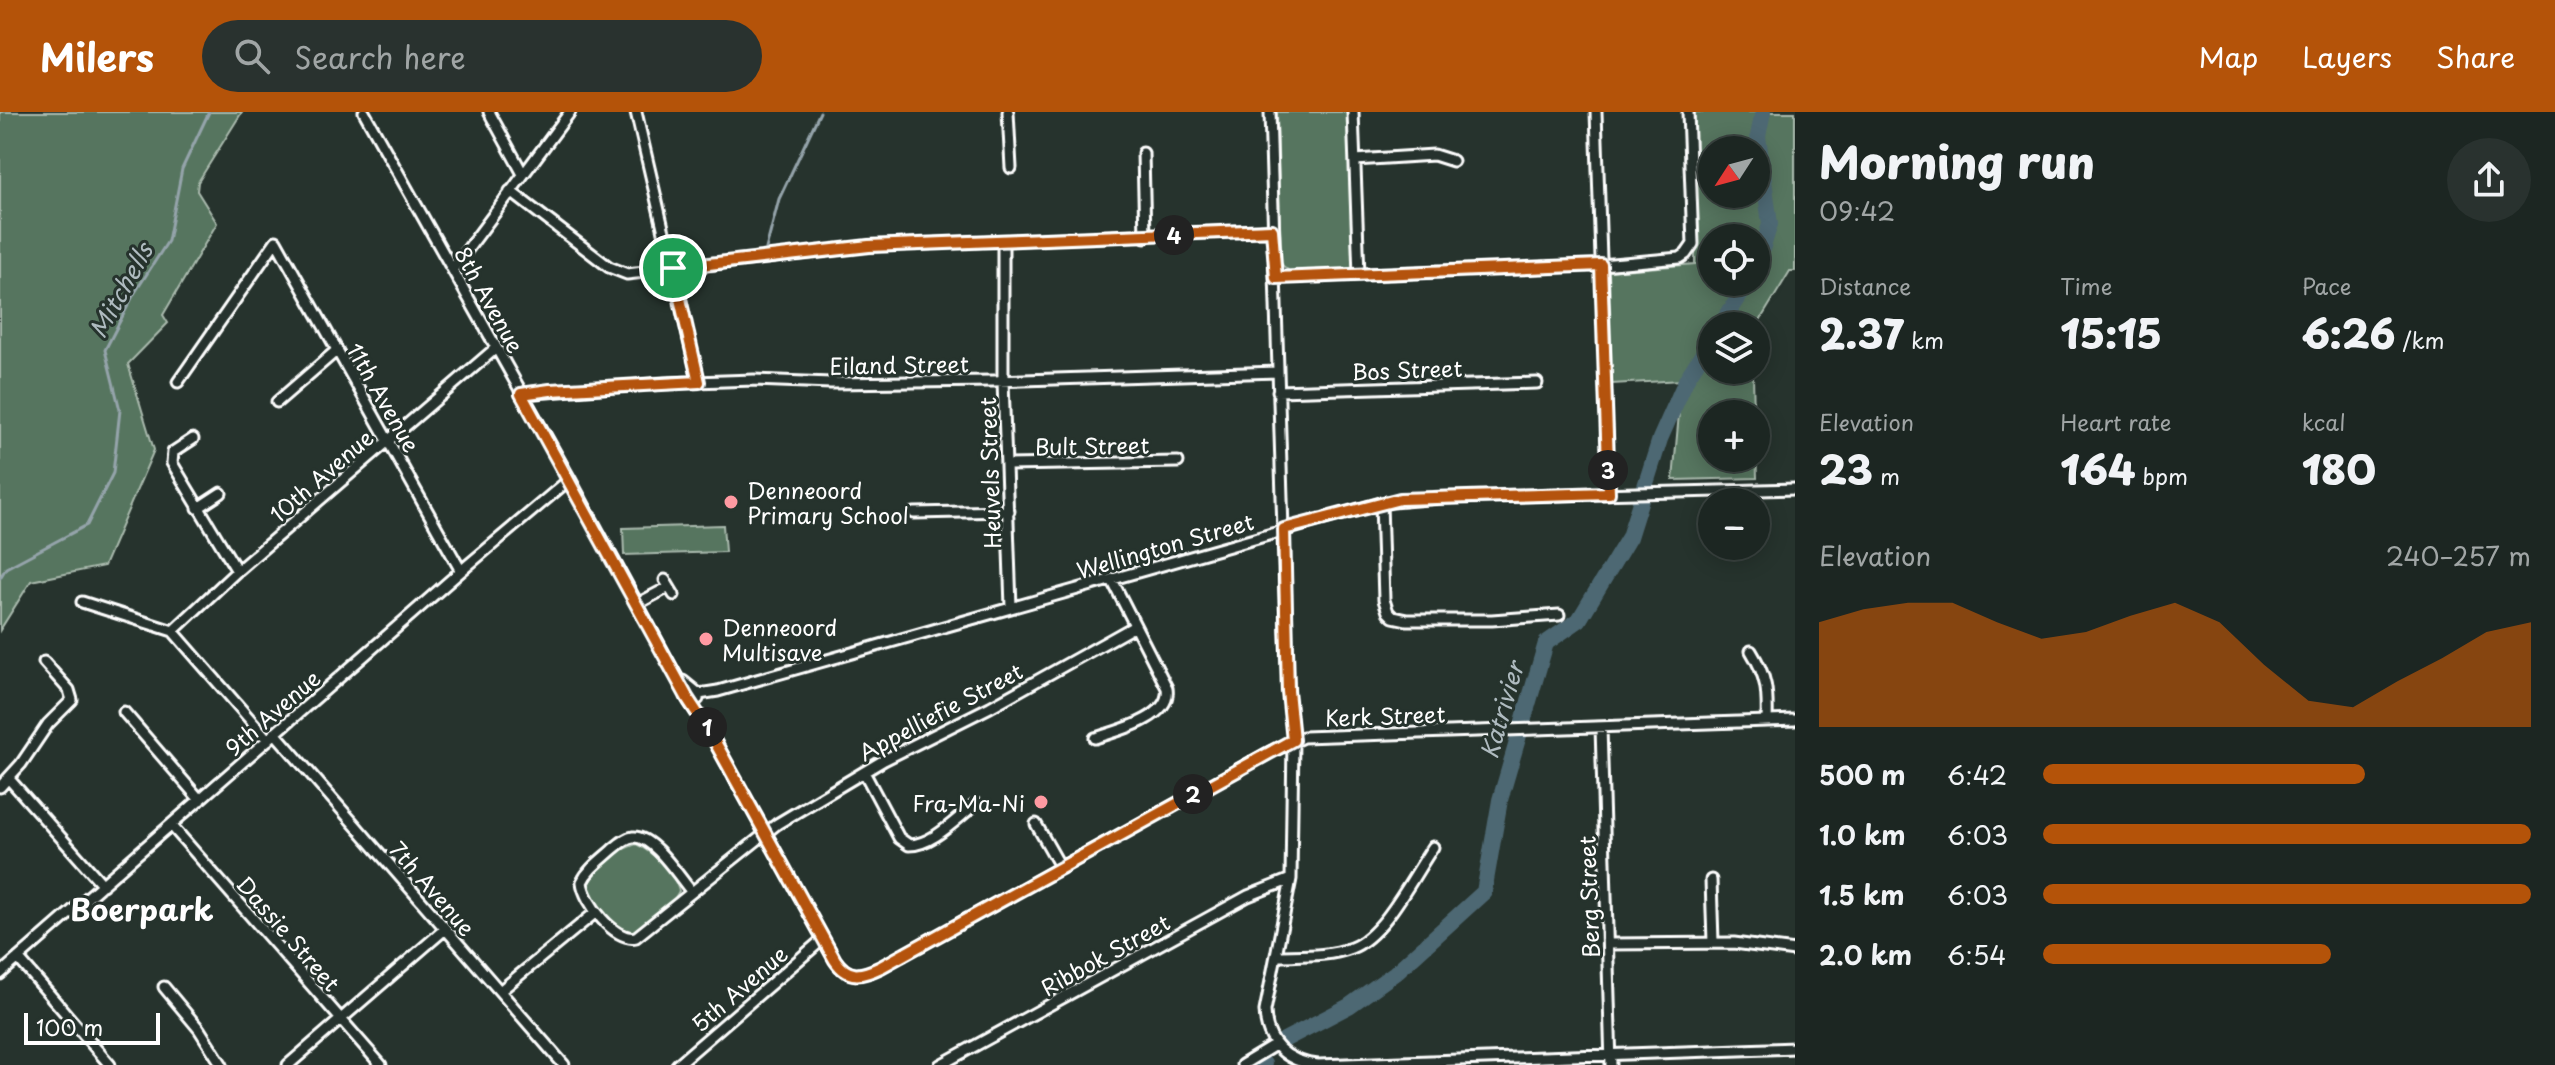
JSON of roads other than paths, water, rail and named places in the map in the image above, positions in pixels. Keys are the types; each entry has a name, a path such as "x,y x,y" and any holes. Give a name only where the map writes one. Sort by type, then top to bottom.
{"street":[{"name":"8th Avenue","path":"364,112 675,672 693,696 709,731 823,939 846,972"},
{"path":"489,112 523,174"},
{"path":"453,269 570,112"},
{"path":"636,112 699,382"},
{"path":"1008,112 1011,168"},
{"path":"1270,112 1288,691 1293,740 1291,879 1265,1011 1268,1032 1275,1045 1300,1062 1318,1065 1795,1048"},
{"path":"1353,112 1359,275"},
{"path":"1596,112 1610,493"},
{"path":"1276,278 1673,261 1686,254 1693,244 1688,112"},
{"path":"1143,153 1145,237"},
{"path":"1355,160 1434,155 1453,161"},
{"path":"510,191 609,267 633,274 869,246 1272,230"},
{"name":"11th Avenue","path":"178,382 276,241 461,571"},
{"name":"Heuvels Street","path":"1003,242 1003,381 1011,607"},
{"name":"10th Avenue","path":"173,631 237,571 496,348"},
{"path":"277,402 336,351"},
{"name":"Eiland Street","path":"521,394 754,380 831,383 1003,381 1278,372"},
{"name":"Bos Street","path":"1278,391 1537,383"},
{"path":"193,439 173,452 173,468 237,571"},
{"name":"Bult Street","path":"1007,465 1178,462"},
{"name":"9th Avenue","path":"0,974 570,479"},
{"name":"Wellington Street","path":"693,696 727,689 1381,503 1414,499 1795,489"},
{"path":"198,508 221,493"},
{"path":"1381,503 1384,600 1393,617 1463,620 1559,615"},
{"path":"914,513 1009,511"},
{"path":"1095,738 1150,716 1162,707 1168,696 1167,688 1112,580"},
{"path":"637,604 669,587"},
{"path":"82,602 173,631"},
{"name":"Appelliefie Street","path":"691,891 764,832 864,772 990,707 1135,626"},
{"name":"7th Avenue","path":"173,631 445,929 564,1065"},
{"path":"1751,651 1768,686 1767,721"},
{"path":"0,787 48,724 72,700 69,690 44,662"},
{"path":"124,712 200,800"},
{"name":"Kerk Street","path":"846,972 857,976 869,973 1293,740 1310,735 1795,720"},
{"name":"Berg Street","path":"1601,727 1611,1065"},
{"path":"864,772 899,838 909,845 939,833 976,804"},
{"path":"9,779 103,885"},
{"path":"1036,824 1061,868"},
{"name":"Dassie Street","path":"171,825 381,1065"},
{"path":"631,837 644,839 651,844 691,891 648,929 633,938 616,932 596,912 583,892 583,878 613,849 631,837"},
{"path":"1276,956 1340,952 1362,943 1383,922 1433,847"},
{"name":"Ribbok Street","path":"940,1065 1248,896 1291,879"},
{"path":"1711,880 1713,942"},
{"path":"500,991 596,912"},
{"path":"288,1065 445,929"},
{"name":"5th Avenue","path":"677,1065 823,939"},
{"path":"1608,944 1713,942 1795,951"},
{"path":"18,958 110,1065"},
{"path":"164,987 199,1029 222,1065"},
{"path":"1242,1065 1275,1045"}],"waterway":[{"name":"Mitchells","path":"0,578 6,568 87,525 113,473 120,410 105,350 134,294 168,241 182,169 209,112"},
{"path":"766,249 779,199 820,112"},
{"name":"Katrivier","path":"1763,112 1758,136 1770,224"},
{"name":"Katrivier","path":"1729,312 1740,296"},
{"name":"Katrivier","path":"1284,1040 1349,1006 1395,973 1484,892 1500,800 1546,643 1579,620 1629,537 1660,439 1698,361"}],"place":[{"name":"Denneoord Primary School","path":"731,502"},
{"name":"Denneoord Multisave","path":"706,639"},
{"name":"Fra-Ma-Ni","path":"1041,802"}],"district":[{"name":"Boerpark","path":"142,908"}]}
